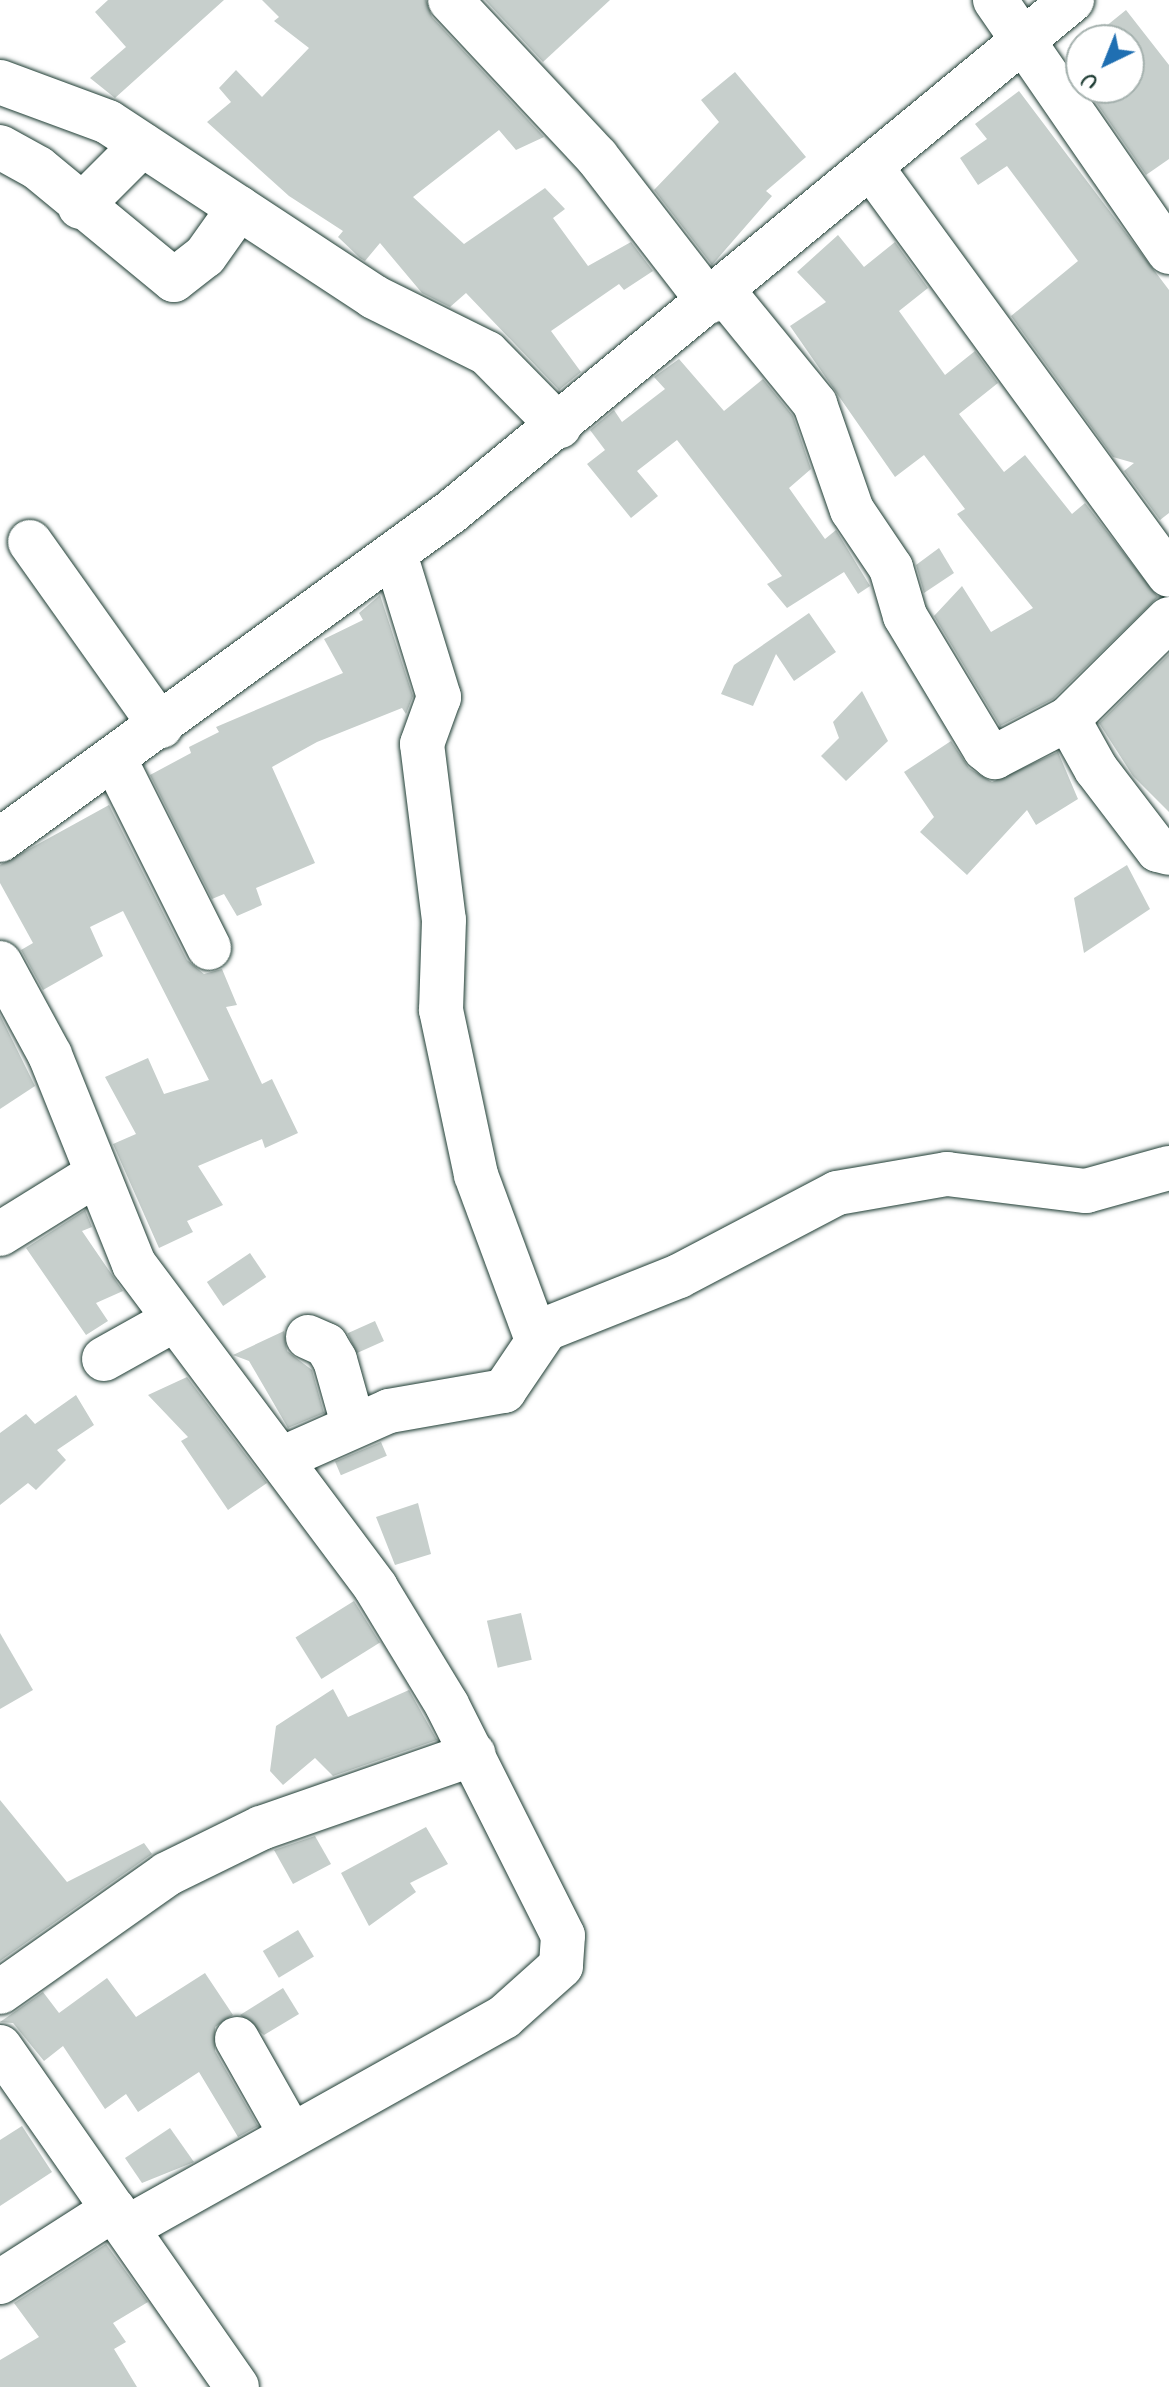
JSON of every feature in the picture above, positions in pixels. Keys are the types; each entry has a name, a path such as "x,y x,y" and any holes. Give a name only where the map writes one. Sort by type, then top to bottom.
{"street":[{"path":"450,0 597,157 716,296 815,404 852,510 891,568 905,616 985,749 995,757 1068,719 1169,619"},
{"path":"995,0 1020,45 1169,252"},
{"path":"0,840 115,760 395,554 559,426 1072,0"},
{"path":"0,82 71,103 142,145 374,297 487,353 559,426"},
{"path":"80,207 142,145"},
{"path":"0,147 38,168 80,207 174,280 205,256 239,208"},
{"path":"871,167 1169,575"},
{"path":"30,542 161,726"},
{"path":"395,554 439,697 422,744 444,920 441,1010 476,1175 536,1337"},
{"path":"1068,719 1096,769 1158,850 1169,853"},
{"path":"115,760 209,948"},
{"path":"0,963 50,1055 95,1175 134,1264 172,1321 283,1458 376,1588 473,1754 563,1936 561,1966 504,2017 0,2282"},
{"path":"283,1458 353,1424 504,1391 536,1337 691,1270 837,1193 947,1174 1086,1191 1169,1168"},
{"path":"0,1234 95,1175"},
{"path":"104,1359 172,1321"},
{"path":"308,1337 326,1345 335,1360 353,1424"},
{"path":"0,1992 167,1874 261,1828 473,1754"},
{"path":"237,2039 289,2131"},
{"path":"0,2047 237,2387"}],"building":[{"path":"108,0 224,0 115,98 90,78 126,47 95,12"},
{"path":"262,0 426,0 432,17 544,137 516,150 499,130 413,197 464,244 545,188 565,209 553,218 588,266 631,242 653,271 624,290 619,284 551,331 581,372 559,390 466,293 450,307 422,293 380,243 365,261 360,258 338,237 343,231 289,196 207,122 231,102 219,88 236,70 262,97 309,48 274,21 279,17"},
{"path":"485,0 610,0 543,62"},
{"path":"1126,10 1137,24 1109,24"},
{"path":"1145,34 1169,65 1169,159 1146,175 1097,104 1145,104"},
{"path":"735,72 806,157 766,191 772,196 712,265 654,190 719,122 701,100"},
{"path":"1019,91 1169,290 1169,513 1160,520 1124,471 1134,463 1113,457 1011,316 1078,261 1007,166 978,185 960,158 987,139 975,124"},
{"path":"838,235 864,267 895,242 928,288 899,311 945,375 975,351 998,383 959,414 1004,472 1025,455 1072,514 1085,503 1158,597 1053,699 1000,726 934,616 962,586 991,632 1033,608 957,514 965,509 924,455 895,477 790,326 826,302 797,272"},
{"path":"679,359 724,411 763,379 793,416 811,469 789,488 825,539 836,530 870,586 858,594 844,572 787,608 767,584 782,576 677,440 637,471 658,496 631,518 587,464 605,450 590,430 614,410 622,422 665,389 654,377"},
{"path":"939,548 954,573 924,593 916,565"},
{"path":"380,595 413,696 406,714 402,708 317,742 272,767 315,863 256,888 262,905 237,916 224,894 212,899 150,775 191,753 189,747 219,732 216,727 343,673 324,639 363,620 359,613"},
{"path":"809,613 836,652 794,681 776,654 753,706 721,694 734,665"},
{"path":"1169,654 1169,812 1133,776 1099,723"},
{"path":"862,691 888,741 846,781 821,756 839,738 833,722"},
{"path":"951,741 969,768 992,782 1058,752 1078,799 1036,825 1027,810 967,875 920,832 934,817 904,772"},
{"path":"109,805 187,960 204,974 222,969 237,1005 226,1007 262,1084 272,1079 298,1133 265,1148 262,1139 198,1166 223,1205 187,1221 193,1232 159,1248 113,1144 136,1134 105,1077 148,1058 164,1094 209,1080 123,911 90,927 103,956 43,990 21,950 33,943 0,883 0,865"},
{"path":"1127,865 1150,909 1084,953 1074,898"},
{"path":"0,1015 35,1086 0,1109"},
{"path":"85,1210 92,1227 82,1231 123,1291 96,1303 108,1321 86,1335 26,1248"},
{"path":"250,1253 266,1277 223,1306 207,1282"},
{"path":"375,1321 384,1341 357,1353 348,1333"},
{"path":"284,1331 287,1351 312,1370 324,1413 288,1428 249,1361 233,1355"},
{"path":"187,1377 267,1483 228,1510 181,1441 188,1437 148,1395"},
{"path":"76,1395 94,1425 57,1450 66,1460 36,1490 28,1483 0,1505 0,1433 26,1414 35,1424"},
{"path":"381,1442 387,1456 341,1475 335,1462"},
{"path":"418,1503 431,1554 395,1565 376,1517"},
{"path":"354,1601 380,1643 321,1679 295,1638"},
{"path":"521,1613 532,1660 498,1668 487,1621"},
{"path":"0,1633 33,1690 0,1709"},
{"path":"333,1689 348,1717 409,1690 437,1740 333,1776 315,1758 283,1785 270,1771 276,1726"},
{"path":"0,1800 67,1882 144,1843 152,1854 0,1961"},
{"path":"426,1827 448,1864 410,1883 416,1892 369,1926 341,1873"},
{"path":"315,1836 331,1864 293,1884 274,1850"},
{"path":"298,1930 314,1957 279,1978 263,1951"},
{"path":"205,1973 233,2015 215,2027 215,2051 258,2126 238,2137 199,2072 138,2112 126,2094 105,2109 63,2046 44,2061 13,2023 0,2022 43,1992 59,2013 107,1978 136,2017"},
{"path":"283,1988 299,2014 264,2035 240,2015"},
{"path":"22,2126 52,2172 0,2206 0,2140"},
{"path":"170,2128 194,2162 142,2183 125,2158"},
{"path":"106,2244 148,2302 113,2323 126,2342 114,2349 137,2387 0,2387 0,2360 39,2337 14,2303"}]}
